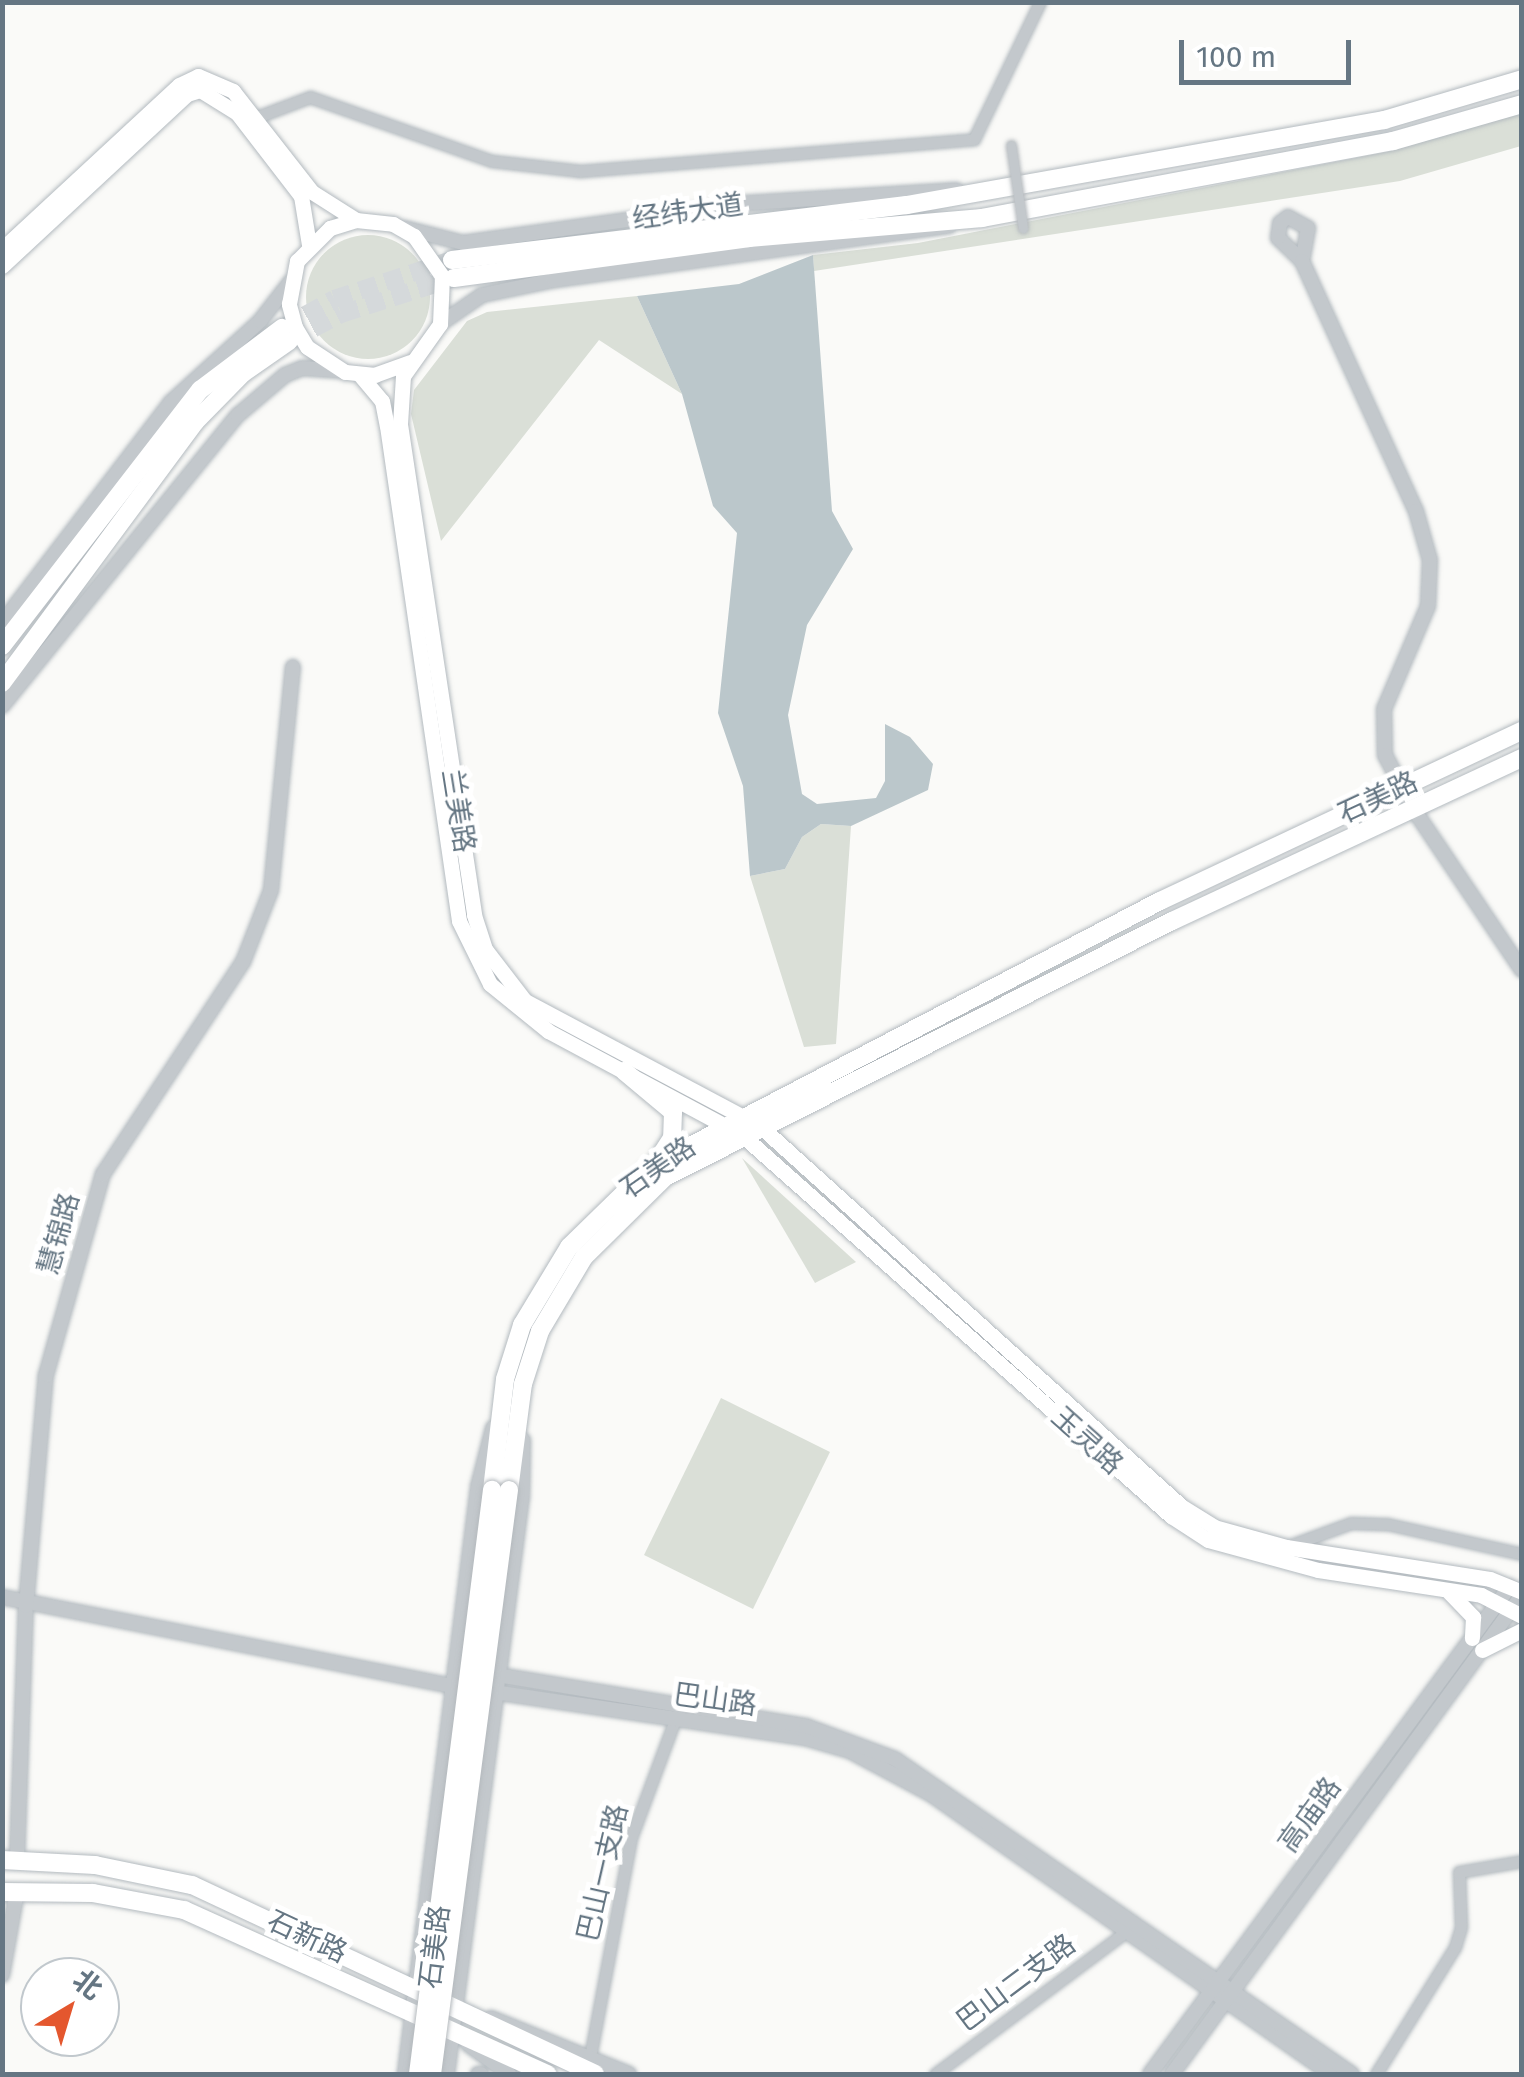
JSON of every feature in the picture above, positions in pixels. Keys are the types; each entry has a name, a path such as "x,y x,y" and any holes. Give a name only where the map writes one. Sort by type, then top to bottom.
{"main road":[{"path":"2,249 190,78 220,83 258,117 312,192 356,220 393,224 414,236 436,265 444,300 440,324"},
{"name":"经纬大道","path":"1522,79 1384,120 988,191 453,269 788,233 982,218 1392,141 1522,104"},
{"path":"2,266 187,94 207,89 237,113 302,196 309,245"},
{"path":"290,281 309,245 356,220"},
{"name":"兰美路","path":"290,281 295,327 307,347 353,373 384,413 459,922 490,984 517,1011 734,1129"},
{"name":"兰美路","path":"440,324 410,362 399,396 400,424 474,915 485,948 525,1000 753,1120"},
{"path":"2,646 200,390 286,334 196,422 2,683"},
{"path":"353,373 410,362"},
{"name":"石美路","path":"753,1120 1160,901 1522,731"},
{"name":"石美路","path":"432,2074 522,1325 569,1248 652,1166 1522,758"},
{"path":"624,1071 668,1105 675,1119 672,1138 652,1166"},
{"name":"玉灵路","path":"753,1120 908,1269 1176,1511 1240,1553 1514,1600"},
{"name":"石美路","path":"514,1382 564,1286 610,1228 666,1177 734,1129"},
{"name":"玉灵路","path":"734,1129 908,1269"},
{"name":"石美路","path":"418,2074 501,1490"},
{"name":"玉灵路","path":"1176,1511 1214,1527 1286,1548 1514,1600"},
{"path":"1446,1590 1473,1617 1477,1644 1522,1630"},
{"name":"石新路","path":"10,1860 131,1870 192,1885 454,2008 592,2066"},
{"name":"石新路","path":"10,1892 93,1893 184,1910 548,2074"}],"street":[{"path":"258,117 310,96 492,161 580,171 974,140 1040,2"},
{"path":"1011,145 1023,228"},
{"name":"经纬大道","path":"393,224 463,243 748,204 905,189 988,191"},
{"name":"经纬大道","path":"440,324 482,295 554,280 914,236 982,218"},
{"path":"1302,261 1416,511 1430,560 1428,606 1384,709 1385,754 1400,788 1522,970"},
{"path":"2,623 170,402 260,321 290,281"},
{"path":"2,706 238,415 302,368 353,373"},
{"name":"慧锦路","path":"10,1860 42,1396 94,1198 116,1148 243,962 271,890 293,667"},
{"path":"405,2074 478,1487 514,1382"},
{"path":"447,2074 522,1496 514,1382"},
{"path":"1286,1548 1352,1523 1388,1524 1522,1554"},
{"name":"巴山路","path":"2,1597 26,1606 496,1694 806,1726 895,1759 1216,1986 1330,2074"},
{"name":"高庙路","path":"1150,2074 1514,1600"},
{"name":"高庙路","path":"1172,2074 1477,1644"},
{"name":"巴山路","path":"455,1668 805,1738 890,1770 1127,1931 1216,1986"},
{"name":"巴山一支路","path":"592,2066 631,1838 677,1712"},
{"path":"1376,2074 1455,1947 1461,1927 1459,1872 1522,1861"},
{"path":"2,1975 10,1892"},
{"name":"巴山二支路","path":"934,2074 1127,1931"},
{"name":"巴山路","path":"1229,1996 1352,2074"},
{"path":"452,2031 509,2074"},
{"path":"592,2066 628,2074"}],"shaded area":[{"path":"1521,113 1521,146 1400,181 814,271 813,255 918,243 1391,151"},
{"path":"368,235 392,240 412,253 425,273 430,297 425,321 412,341 392,354 368,359 344,354 324,341 311,321 306,297 311,273 324,253 344,240"},
{"path":"813,255 832,511 853,549 807,625 788,715 802,794 817,804 876,798 885,781 885,724 910,737 933,764 928,790 851,826 821,824 802,837 785,869 750,876 743,786 718,713 737,533 713,506 682,394 637,296 739,284"},
{"path":"637,296 682,394 599,340 441,541 411,414 414,390 467,321 487,312"},
{"path":"821,824 851,826 836,1044 804,1047 750,876 785,869 802,837"},
{"path":"742,1158 856,1262 815,1283"},
{"path":"721,1398 830,1452 753,1609 644,1555"}],"tunnel":[{"path":"282,328 334,299 452,260"},
{"path":"289,341 341,314 454,278"}]}
